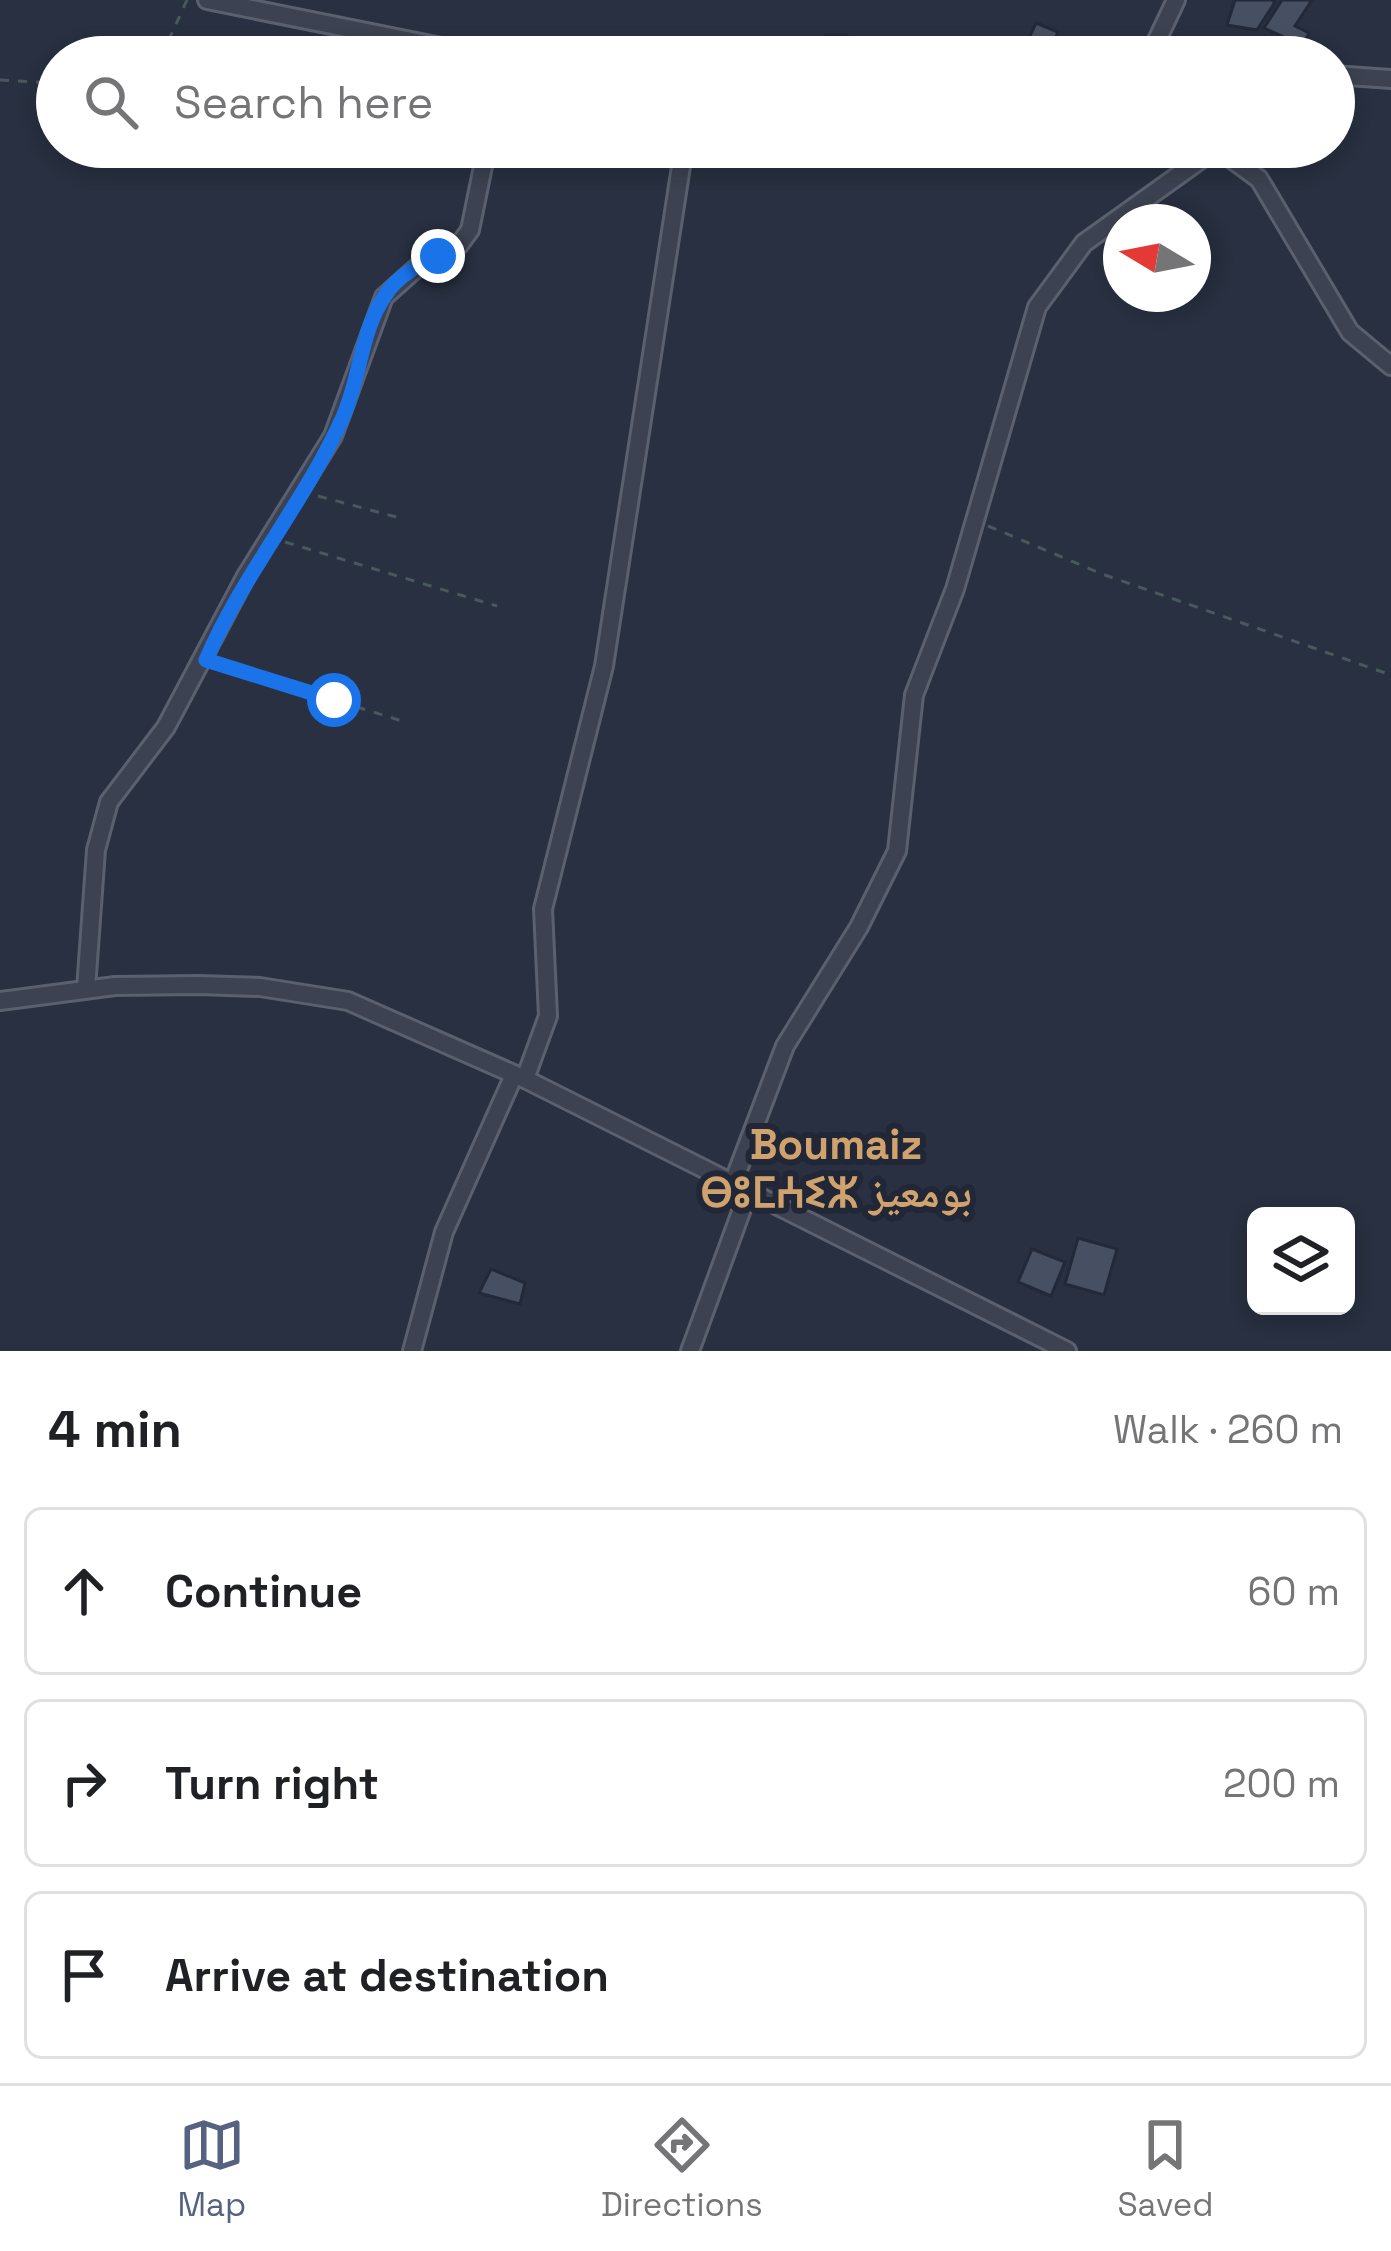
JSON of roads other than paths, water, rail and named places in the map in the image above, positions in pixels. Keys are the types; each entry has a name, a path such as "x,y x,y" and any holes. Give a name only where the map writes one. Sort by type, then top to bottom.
{"street":[{"path":"207,0 386,36"},
{"path":"1159,36 1176,0"},
{"path":"1355,76 1391,79"},
{"path":"86,989 96,850 104,814 206,660 231,604 344,415 368,330 384,296 421,264 459,245 470,230 483,168"},
{"path":"412,1351 444,1232 548,1016 543,909 601,684 681,168"},
{"path":"690,1351 785,1046 859,927 896,851 914,695 975,520 1037,308 1084,243 1190,168"},
{"path":"1244,168 1259,179 1350,332 1391,366"},
{"path":"0,1001 86,989 260,987 349,1001 520,1077 1067,1351"}],"district":[{"name":"Boumaiz ⴱⵓⵎⵄⵉⵣ بومعيز","path":"836,1168"}]}
